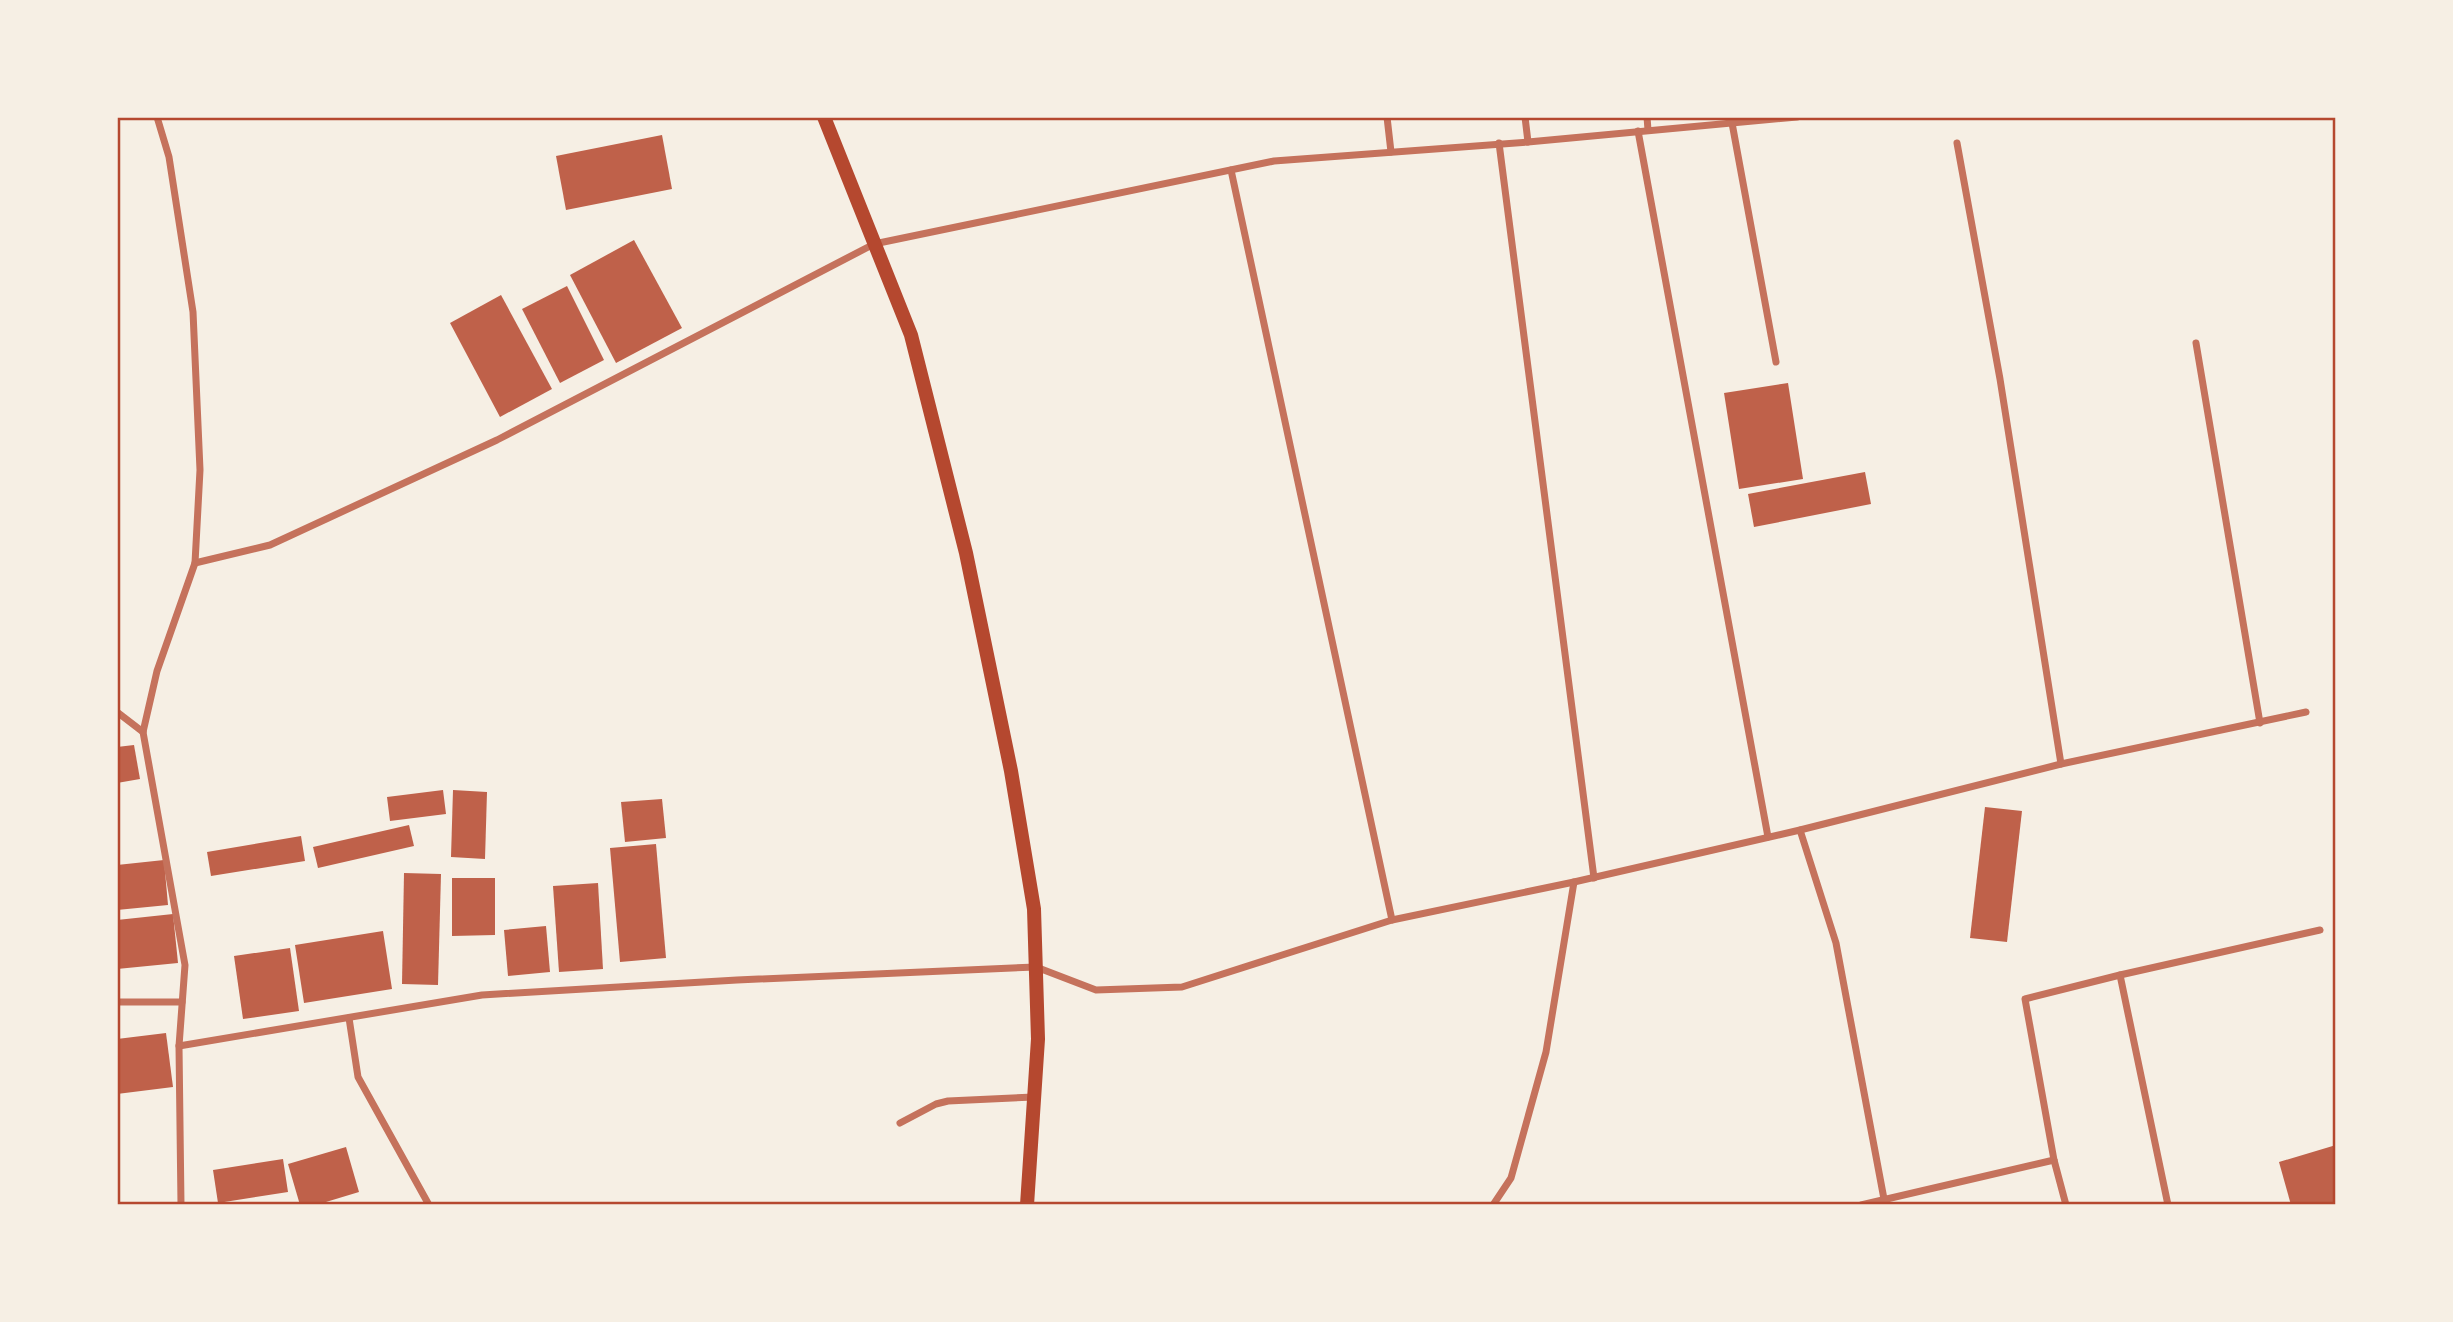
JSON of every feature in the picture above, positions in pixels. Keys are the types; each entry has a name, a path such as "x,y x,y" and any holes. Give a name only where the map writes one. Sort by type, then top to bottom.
{"main road":[{"path":"824,117 911,335 966,552 1016,799 1034,909 1038,1039 1027,1205"}],"street":[{"path":"157,117 169,157 193,312 200,470 195,563 157,671 143,732 186,965 179,1046 181,1205"},
{"path":"1387,117 1391,152"},
{"path":"1525,117 1528,142"},
{"path":"1647,117 1648,130"},
{"path":"195,563 270,545 484,446 874,244 1274,161 1528,142 1797,117"},
{"path":"1732,123 1776,362"},
{"path":"1638,131 1768,837"},
{"path":"1499,143 1594,877"},
{"path":"1957,143 2000,379 2060,765"},
{"path":"1231,170 1392,920"},
{"path":"2196,343 2260,723"},
{"path":"117,712 143,732"},
{"path":"179,1046 482,995 750,979 1036,967 1096,990 1182,987 1392,920 1574,883 2060,765 2306,712"},
{"path":"1800,830 1836,943 1884,1199"},
{"path":"1493,1205 1511,1178 1546,1052 1574,883"},
{"path":"2066,1205 2054,1160 2025,999 2320,930"},
{"path":"2120,975 2168,1205"},
{"path":"117,1002 182,1002"},
{"path":"349,1018 358,1077 429,1205"},
{"path":"900,1124 936,1104 948,1101 1034,1097"},
{"path":"1861,1205 2054,1160"}],"building":[{"path":"662,135 672,189 566,210 556,156"},
{"path":"634,240 682,328 616,363 570,275"},
{"path":"567,286 604,360 560,383 522,309"},
{"path":"501,295 552,389 500,417 450,323"},
{"path":"1788,383 1803,479 1739,489 1724,393"},
{"path":"1865,472 1871,504 1754,527 1748,494"},
{"path":"134,745 140,779 117,783 117,747"},
{"path":"443,790 446,814 390,821 387,797"},
{"path":"453,790 487,792 485,859 451,857"},
{"path":"662,799 666,838 625,842 621,802"},
{"path":"1985,807 2022,811 2007,942 1970,938"},
{"path":"409,825 414,846 318,868 313,847"},
{"path":"301,836 305,861 211,876 207,852"},
{"path":"656,844 666,958 620,962 610,848"},
{"path":"164,860 168,905 117,910 117,865"},
{"path":"404,873 441,874 438,985 402,984"},
{"path":"452,878 495,878 495,935 452,936"},
{"path":"598,883 603,969 559,972 553,886"},
{"path":"173,914 178,963 117,969 117,920"},
{"path":"546,926 550,972 508,976 504,930"},
{"path":"383,931 392,989 304,1003 295,945"},
{"path":"290,948 299,1011 243,1019 234,956"},
{"path":"166,1033 173,1087 117,1094 117,1039"},
{"path":"2336,1145 2336,1205 2291,1205 2279,1162"},
{"path":"346,1147 359,1192 316,1205 300,1205 288,1164"},
{"path":"283,1159 288,1192 218,1203 213,1170"}]}
